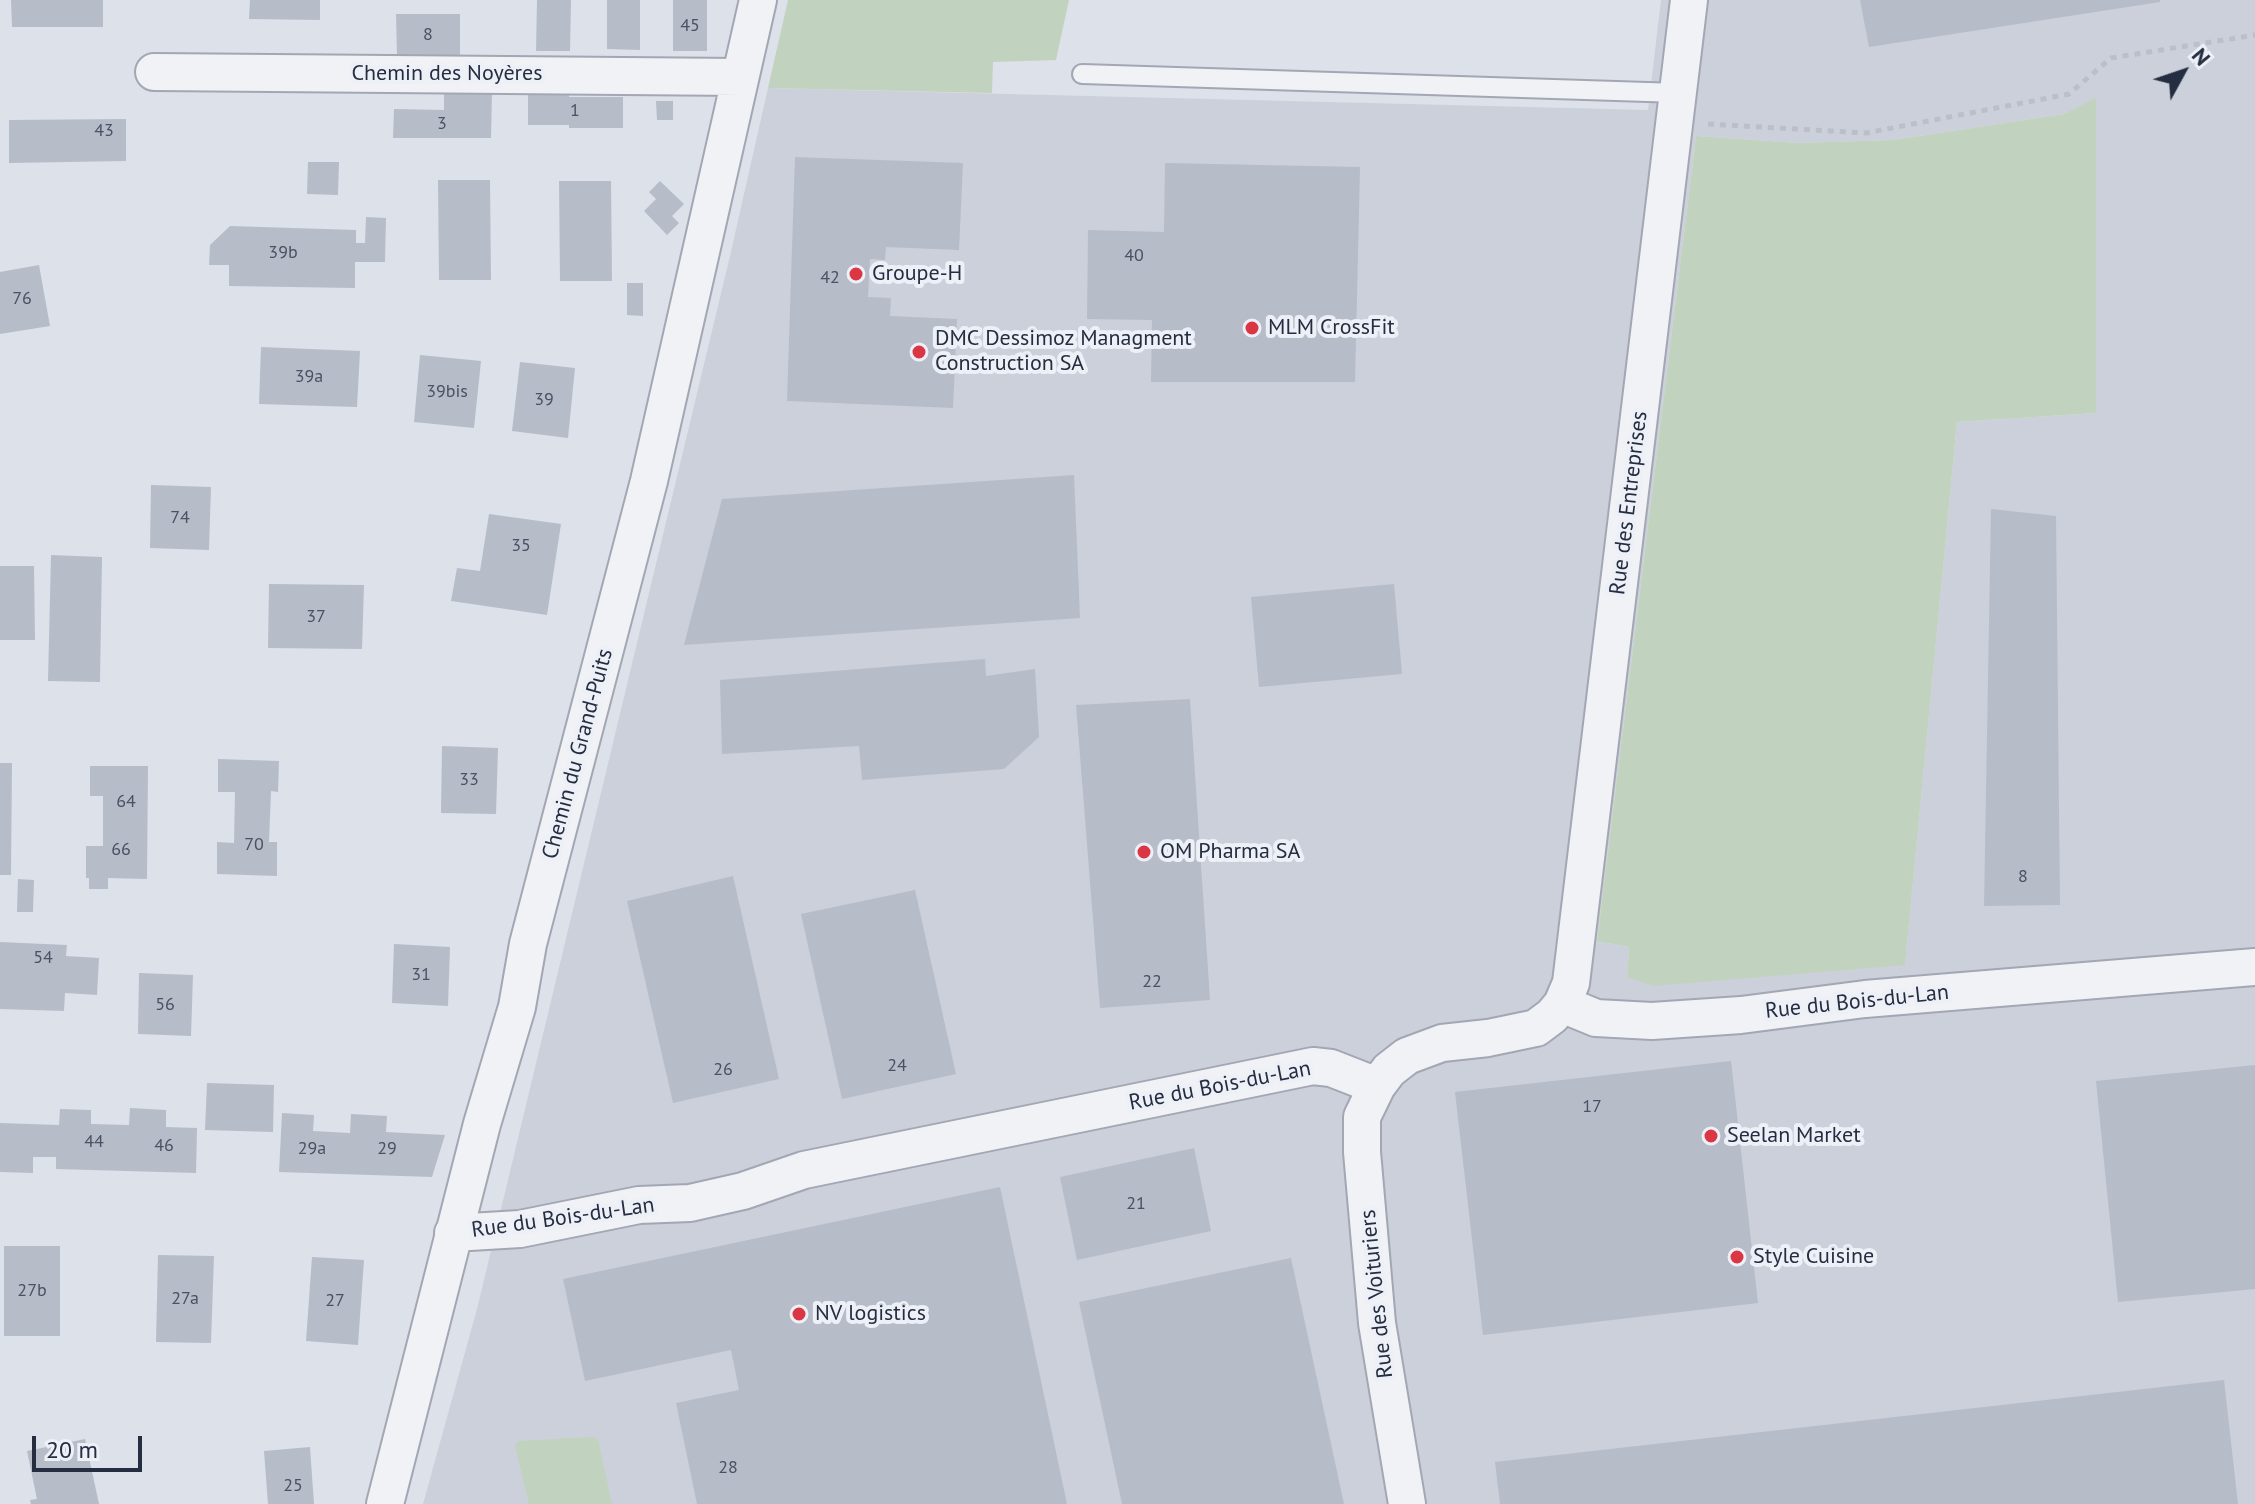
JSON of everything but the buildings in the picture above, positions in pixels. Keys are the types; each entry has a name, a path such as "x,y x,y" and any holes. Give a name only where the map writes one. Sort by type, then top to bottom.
{"street":[{"name":"Chemin du Grand-Puits","path":"385,1504 485,1112 517,1007 528,944 649,481 758,0"},
{"name":"Rue des Entreprises","path":"1562,1004 1571,983 1689,0"},
{"name":"Chemin des Noyères","path":"154,72 740,77"},
{"name":"Rue du Bois-du-Lan","path":"1562,1004 1596,1018 1652,1021 1741,1015 1865,999 2255,967"},
{"path":"1377,1086 1389,1070 1415,1053 1442,1043 1536,1028 1562,1004"},
{"name":"Rue du Bois-du-Lan","path":"453,1233 520,1229 639,1205 690,1203 743,1191 804,1170 1313,1066 1331,1068 1377,1086"},
{"name":"Rue des Voituriers","path":"1377,1086 1362,1117 1362,1152 1377,1323 1407,1504"}],"lane":[{"path":"1082,74 1677,108"}],"path":[{"path":"1677,108 1866,133 2069,94 2111,58 2255,35"}],"shaded area":[{"path":"1661,0 2255,0 2255,1504 423,1504 477,1309 768,88 1648,110","holes":["2096,99 2096,413 1957,422 1905,964 1627,977 1629,947 1597,941 1696,136 1799,143 1893,140 2064,114"]}],"green space":[{"path":"788,0 1069,0 1056,60 993,62 992,93 768,88"},
{"path":"2096,98 2096,413 1957,422 1905,965 1653,986 1627,977 1629,947 1597,941 1696,136 1799,143 1893,140 2064,114"},
{"path":"598,1439 612,1504 529,1504 515,1446 518,1441"}],"place":[{"name":"Groupe-H","path":"856,274"},
{"name":"MLM CrossFit","path":"1252,328"},
{"name":"DMC Dessimoz Managment Construction SA","path":"919,352"},
{"name":"OM Pharma SA","path":"1144,852"},
{"name":"Seelan Market","path":"1711,1136"},
{"name":"Style Cuisine","path":"1737,1257"},
{"name":"NV logistics","path":"799,1314"}]}
